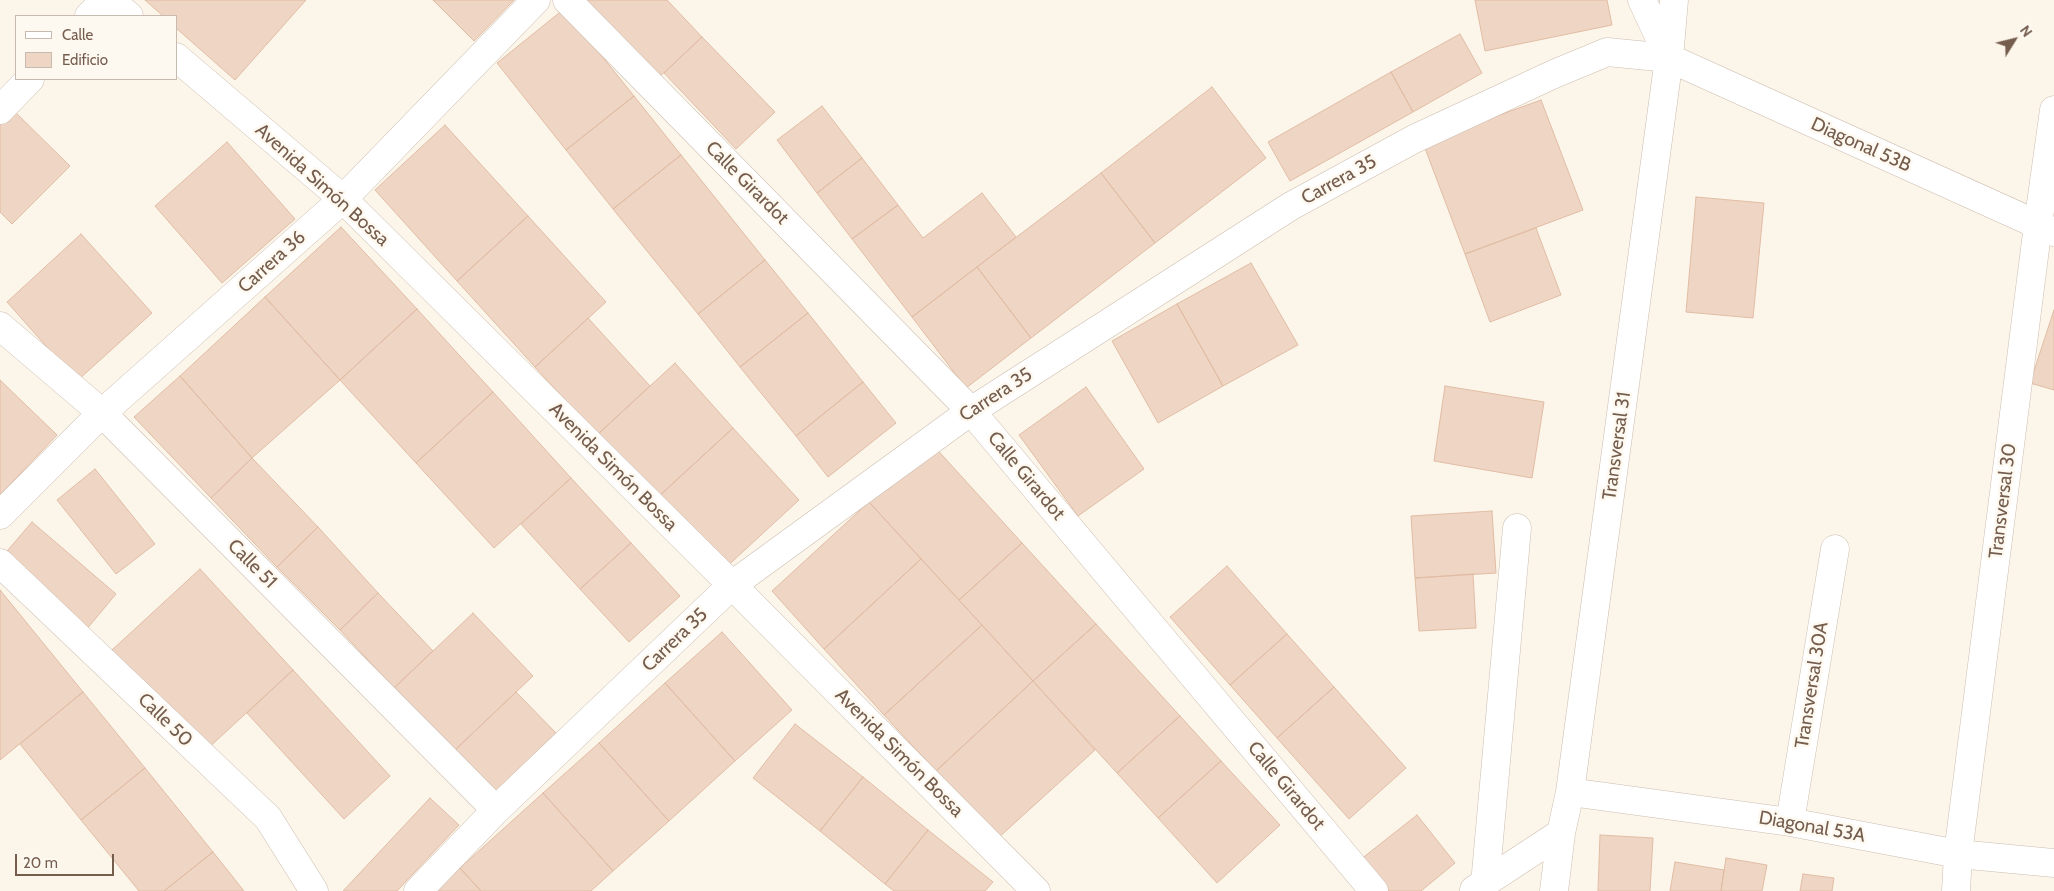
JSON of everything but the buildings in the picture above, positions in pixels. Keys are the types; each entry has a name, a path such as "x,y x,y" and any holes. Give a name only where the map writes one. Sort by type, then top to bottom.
{"street":[{"path":"90,15 105,0"},
{"path":"110,0 128,15"},
{"name":"Carrera 36","path":"0,515 102,413 343,198 536,0"},
{"name":"Calle Girardot","path":"567,0 971,411 1374,891"},
{"path":"1642,0 1669,58"},
{"name":"Transversal 31","path":"1554,891 1561,833 1570,792 1669,58 1674,0"},
{"name":"Carrera 35","path":"418,891 496,810 732,585 971,411 1291,206 1414,139 1545,78 1607,52 1669,58"},
{"name":"Diagonal 53B","path":"1669,58 2046,229"},
{"name":"Avenida Simón Bossa","path":"178,59 343,198 1036,891"},
{"path":"0,110 29,80"},
{"name":"Transversal 30","path":"1956,891 1958,854 2046,229 2054,110"},
{"name":"Calle 51","path":"0,326 102,413 496,810"},
{"path":"1478,888 1517,528"},
{"name":"Transversal 30A","path":"1790,822 1834,549"},
{"name":"Calle 50","path":"0,563 268,818 314,891"},
{"name":"Diagonal 53A","path":"1570,792 1790,822 1958,854 2054,863"},
{"path":"1478,888 1561,833"}]}
